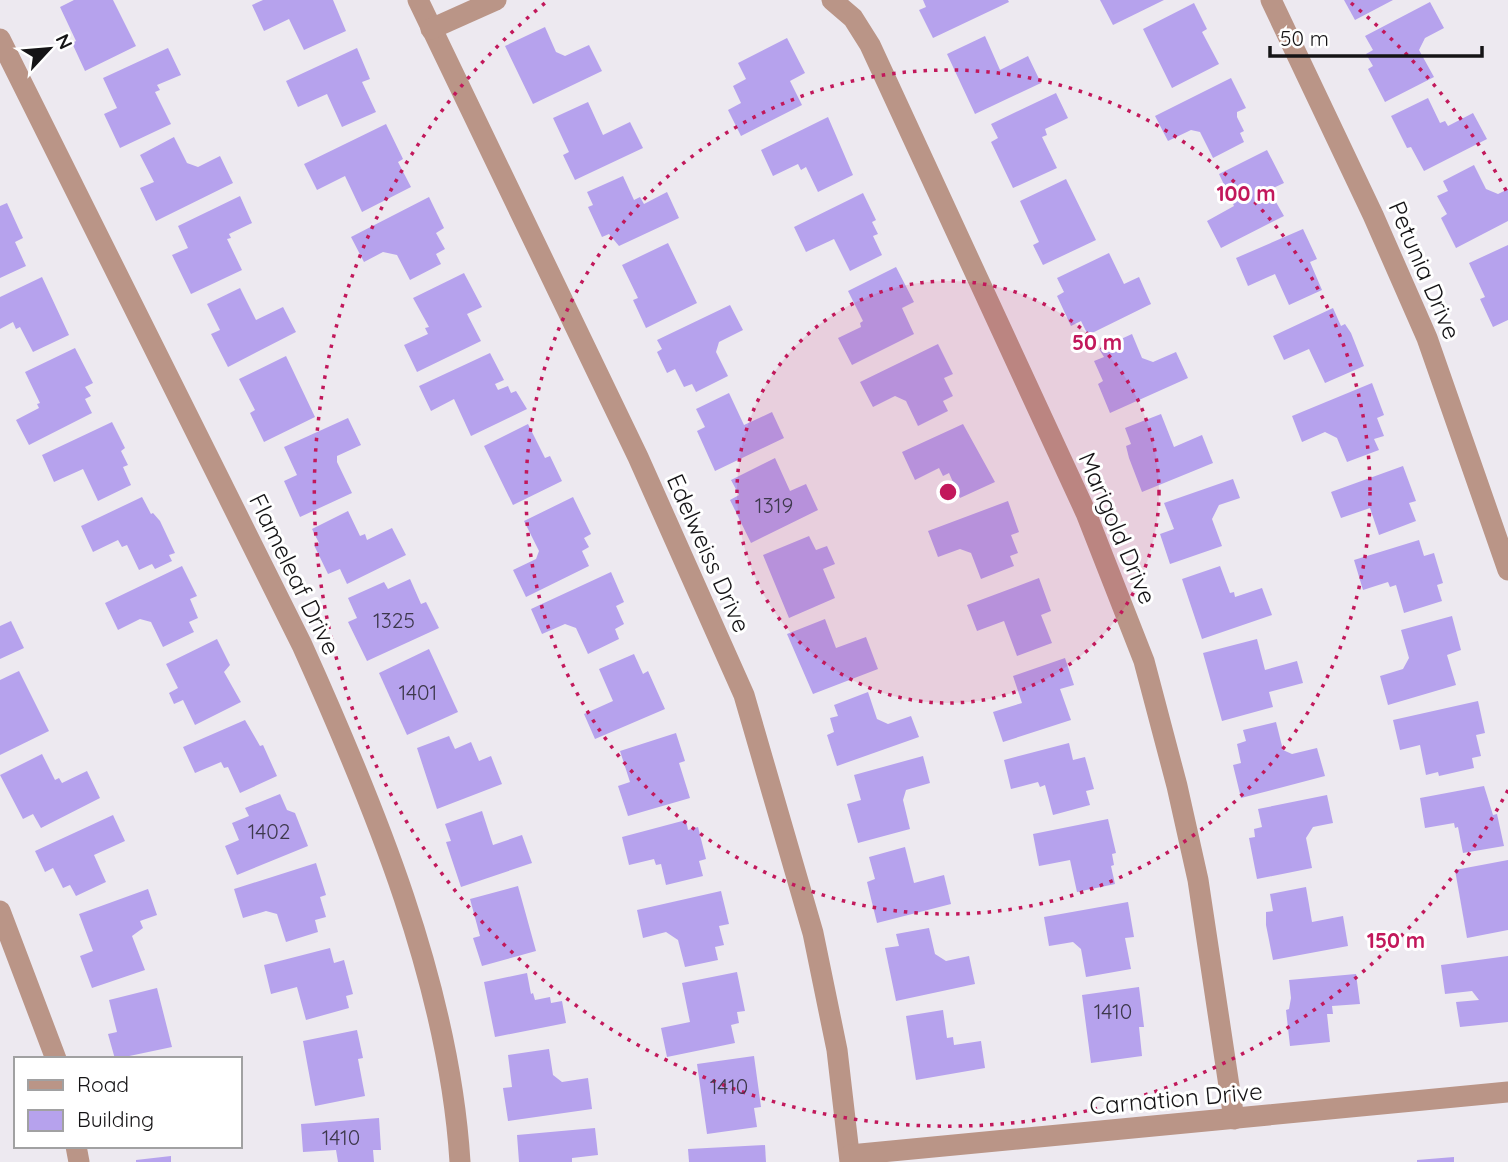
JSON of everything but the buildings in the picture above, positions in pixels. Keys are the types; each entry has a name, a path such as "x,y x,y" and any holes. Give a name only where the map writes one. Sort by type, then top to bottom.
{"street":[{"name":"Edelweiss Drive","path":"418,0 638,457 744,695 813,933 837,1050 850,1159"},
{"path":"431,29 496,0"},
{"name":"Marigold Drive","path":"832,0 853,18 870,45 1086,513 1144,661 1177,786 1198,880 1234,1119"},
{"name":"Petunia Drive","path":"1270,0 1373,215 1427,338 1508,570"},
{"name":"Flameleaf Drive","path":"1,43 302,645 340,731 408,908 441,1029 460,1162"},
{"path":"0,911 55,1057"},
{"name":"Carnation Drive","path":"850,1159 1508,1092"}]}
